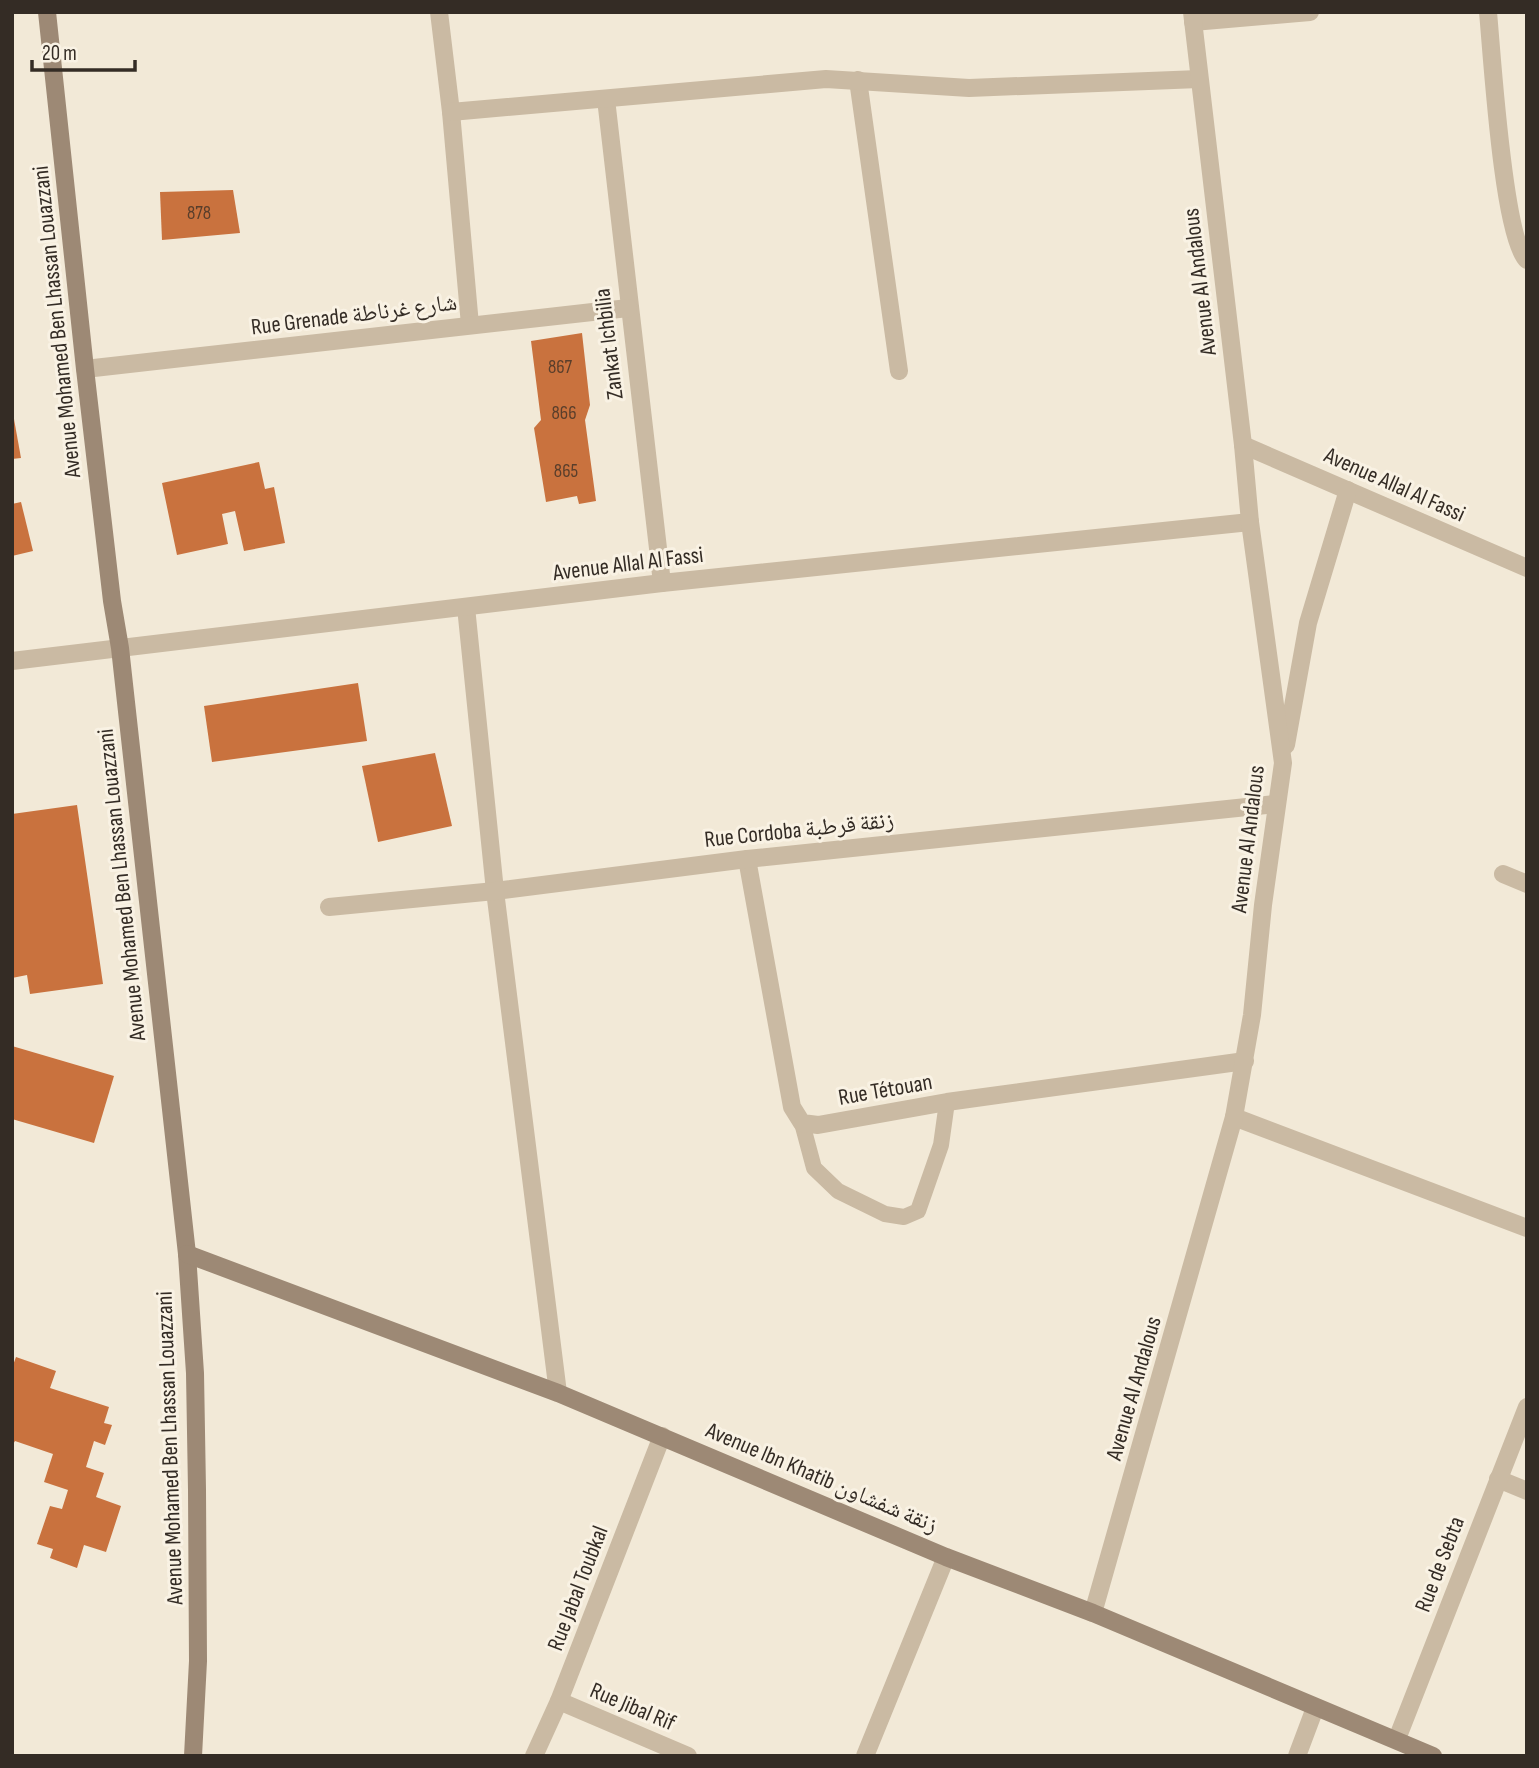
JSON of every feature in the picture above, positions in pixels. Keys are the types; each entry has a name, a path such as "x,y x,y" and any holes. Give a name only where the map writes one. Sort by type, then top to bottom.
{"street":[{"name":"Avenue Mohamed Ben Lhassan Louazzani","path":"47,12 85,369 120,648 187,1254 197,1490 198,1661 194,1756"},
{"path":"439,12 470,325"},
{"path":"1192,17 1310,12"},
{"path":"1488,12 1509,211 1516,243 1527,260"},
{"name":"Avenue Al Andalous","path":"1093,1613 1234,1117 1245,1061 1283,763 1250,522 1192,17"},
{"path":"451,112 826,79 969,88 1199,79"},
{"path":"858,80 899,371"},
{"name":"Zankat Ichbilia","path":"606,99 628,308 662,583"},
{"name":"Rue Grenade شارع غرناطة","path":"85,369 628,308"},
{"name":"Avenue Allal Al Fassi","path":"1243,444 1527,568"},
{"path":"1283,763 1308,622 1348,490"},
{"name":"Avenue Allal Al Fassi","path":"12,661 662,583 1250,522"},
{"path":"466,607 495,891 558,1393"},
{"name":"Rue Cordoba زنقة قرطبة","path":"329,907 495,891 747,859 1276,804"},
{"path":"747,859 792,1107 802,1123"},
{"path":"1503,874 1527,884"},
{"name":"Rue Tétouan","path":"802,1123 818,1125 947,1102 1245,1061"},
{"path":"1234,1117 1527,1228"},
{"name":"Avenue Ibn Khatib زنقة شفشاون","path":"187,1254 558,1393 946,1557 1093,1613 1433,1756"},
{"name":"Rue de Sebta","path":"1397,1739 1527,1407"},
{"name":"Rue Jabal Toubkal","path":"534,1756 559,1701 662,1436"},
{"path":"1498,1479 1527,1491"},
{"path":"865,1756 946,1557"},
{"name":"Rue Jibal Rif","path":"559,1701 688,1756"},
{"path":"1297,1756 1315,1708"}],"lane":[{"path":"802,1123 814,1168 838,1191 885,1214 904,1217 918,1211 941,1145 947,1102"}],"building":[{"path":"233,190 240,233 162,240 160,192"},
{"path":"582,333 590,405 585,420 596,501 579,504 577,496 546,502 534,428 541,420 531,341"},
{"path":"12,408 21,458 12,459"},
{"path":"259,462 265,489 274,487 285,543 244,551 235,511 222,514 228,544 177,555 162,483"},
{"path":"21,502 33,551 12,556 12,504"},
{"path":"358,683 367,741 212,762 204,706"},
{"path":"435,753 452,826 378,842 362,766"},
{"path":"77,805 103,984 30,994 27,975 12,978 12,814"},
{"path":"12,1046 114,1076 94,1143 12,1119"},
{"path":"16,1357 56,1371 50,1388 109,1407 104,1423 112,1425 105,1445 94,1441 86,1467 104,1473 96,1497 121,1506 106,1552 84,1545 77,1568 50,1558 53,1549 37,1544 50,1506 62,1509 68,1490 44,1482 53,1454 15,1441 12,1446 12,1368"}]}
